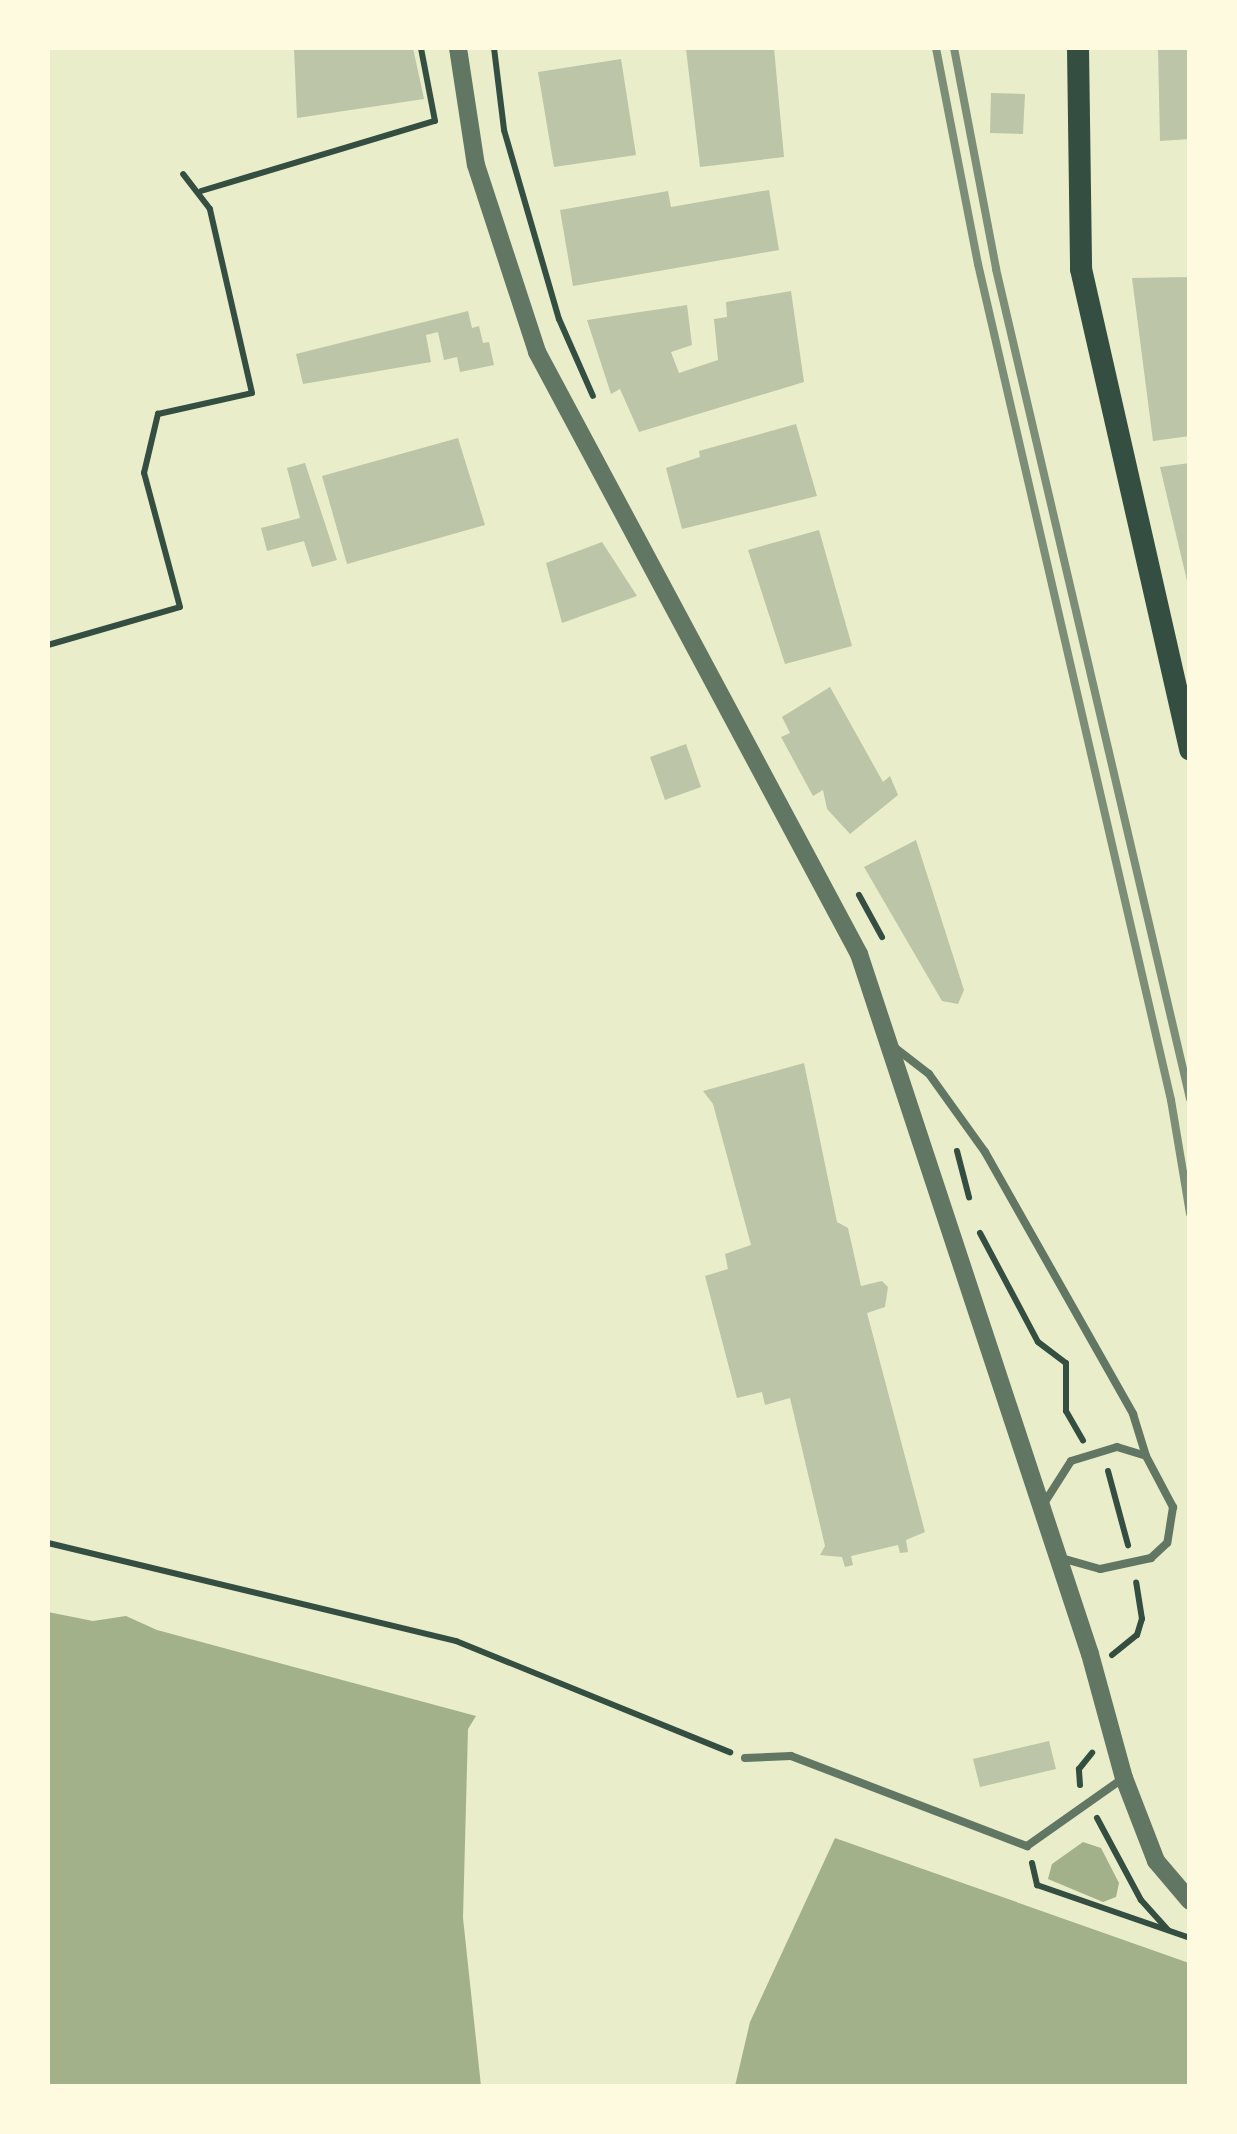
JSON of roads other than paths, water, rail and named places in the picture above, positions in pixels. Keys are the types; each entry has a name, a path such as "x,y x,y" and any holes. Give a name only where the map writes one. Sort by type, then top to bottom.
{"main road":[{"path":"1078,48 1081,270 1190,750"}],"street":[{"path":"458,48 476,165 536,352 794,826 881,1013 1042,1508 1124,1778 1156,1861 1190,1902"}],"lane":[{"path":"891,1044 929,1074 985,1152 1133,1414 1146,1456 1173,1507 1167,1543 1151,1558 1100,1569 1057,1556"},
{"path":"1042,1508 1071,1462 1098,1448 1146,1456"},
{"path":"745,1758 791,1756 1028,1846 1124,1778"}],"railway":[{"path":"936,48 978,264 1171,1100 1190,1213"},
{"path":"954,48 996,269 1190,1099"}]}
